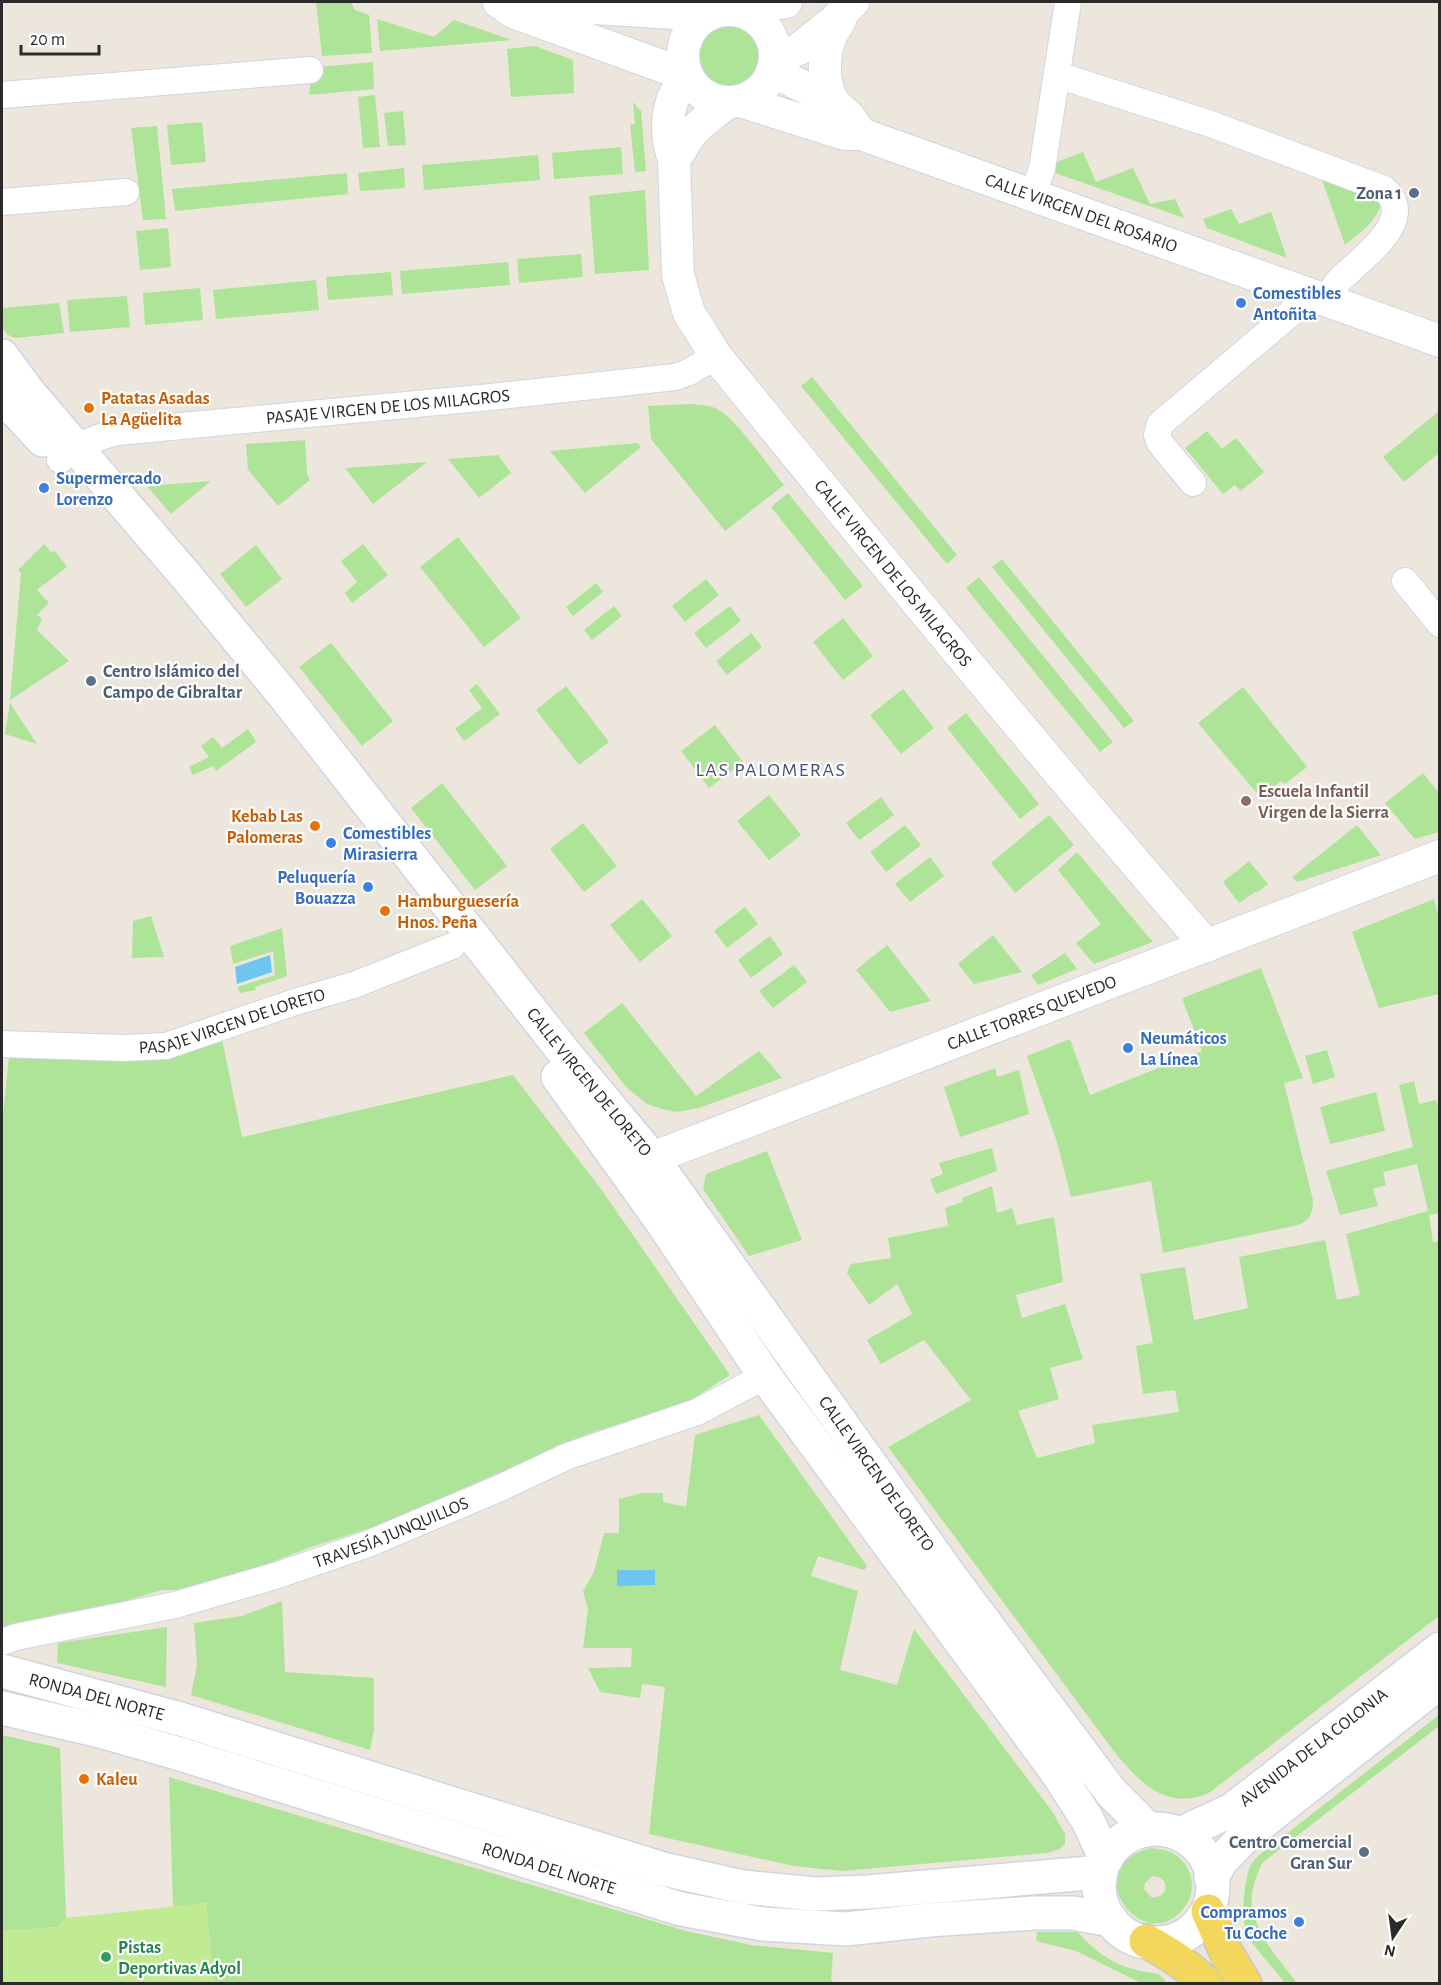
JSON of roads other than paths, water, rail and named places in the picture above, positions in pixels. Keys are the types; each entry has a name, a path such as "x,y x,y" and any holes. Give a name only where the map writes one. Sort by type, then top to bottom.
{"main road":[{"name":"CALLE VIRGEN DE LORETO","path":"2,356 30,393 68,453 151,564 572,1095 640,1167 675,1242 765,1376 1056,1771 1087,1820 1103,1865"},
{"name":"CALLE VIRGEN DE LORETO","path":"2,399 68,453 186,576 283,694 563,1051 640,1167 1111,1792 1148,1829"},
{"name":"AVENIDA DE LA COLONIA","path":"1180,1834 1232,1810 1440,1649"},
{"name":"RONDA DEL NORTE","path":"2,1671 180,1719 663,1869 743,1887 815,1894 868,1892 1103,1865"},
{"name":"AVENIDA DE LA COLONIA","path":"1211,1878 1232,1849 1268,1816 1440,1682"},
{"name":"RONDA DEL NORTE","path":"2,1708 100,1731 180,1754 681,1909 763,1924 846,1929 929,1920 1034,1913 1073,1913 1111,1920"},
{"path":"1146,1941 1161,1942 1176,1939 1189,1932 1200,1923 1208,1911 1213,1894 1207,1859 1196,1844 1180,1834 1165,1829 1148,1829 1131,1834 1117,1844 1103,1865 1099,1888 1103,1905 1111,1920 1126,1933 1146,1941 1184,1964 1206,1983"},
{"path":"1208,1911 1227,1954 1245,1983"}],"street":[{"path":"498,2 513,12 687,77"},
{"path":"533,2 563,6 748,14 760,22 771,39 773,65 770,77 763,88 753,96 734,102 704,120 689,136 674,159"},
{"path":"734,102 711,99 698,91 687,77 682,62 687,34 696,23 721,13 786,2"},
{"path":"1032,196 1042,169 1068,2"},
{"path":"773,65 799,49 847,7"},
{"path":"832,101 826,88 826,57 833,31 839,25 847,7"},
{"path":"773,65 832,101 850,118 861,134"},
{"path":"2,95 310,70"},
{"path":"1057,75 1208,123 1384,189 1393,197 1396,208 1394,219 1376,248 1335,285 1298,303 1290,314 1160,424 1157,435 1160,443 1192,483"},
{"name":"CALLE VIRGEN DE LOS MILAGROS","path":"687,77 672,101 668,145 674,159 678,275 689,313 716,356 1058,772 1207,946"},
{"name":"CALLE VIRGEN DEL ROSARIO","path":"734,102 844,134 861,134 1440,341"},
{"path":"2,202 126,192"},
{"name":"PASAJE VIRGEN DE LOS MILAGROS","path":"68,453 101,436 118,432 491,398 675,377 689,372 716,356"},
{"path":"1405,581 1440,624"},
{"name":"CALLE TORRES QUEVEDO","path":"640,1167 1440,856"},
{"name":"PASAJE VIRGEN DE LORETO","path":"2,1044 124,1048 166,1046 295,1002 354,985 452,946"},
{"name":"TRAVESÍA JUNQUILLOS","path":"2,1642 16,1637 175,1605 275,1576 368,1545 568,1456 697,1412 765,1376"}],"water":[{"path":"270,955 272,972 237,984 235,967"},
{"path":"617,1570 655,1570 655,1585 617,1586"}],"place":[{"name":"Zona 1","path":"1414,193"},
{"name":"Comestibles Antoñita","path":"1241,303"},
{"name":"Patatas Asadas La Agüelita","path":"89,408"},
{"name":"Supermercado Lorenzo","path":"44,488"},
{"name":"Centro Islámico del Campo de Gibraltar","path":"91,681"},
{"name":"Escuela Infantil Virgen de la Sierra","path":"1246,801"},
{"name":"Kebab Las Palomeras","path":"315,826"},
{"name":"Comestibles Mirasierra","path":"331,843"},
{"name":"Peluquería Bouazza","path":"368,887"},
{"name":"Hamburguesería Hnos. Peña","path":"385,911"},
{"name":"Neumáticos La Línea","path":"1128,1048"},
{"name":"Kaleu","path":"84,1779"},
{"name":"Centro Comercial Gran Sur","path":"1364,1852"},
{"name":"Compramos Tu Coche","path":"1299,1922"},
{"name":"Pistas Deportivas Adyol","path":"106,1957"}],"district":[{"name":"LAS PALOMERAS","path":"771,769"}]}
